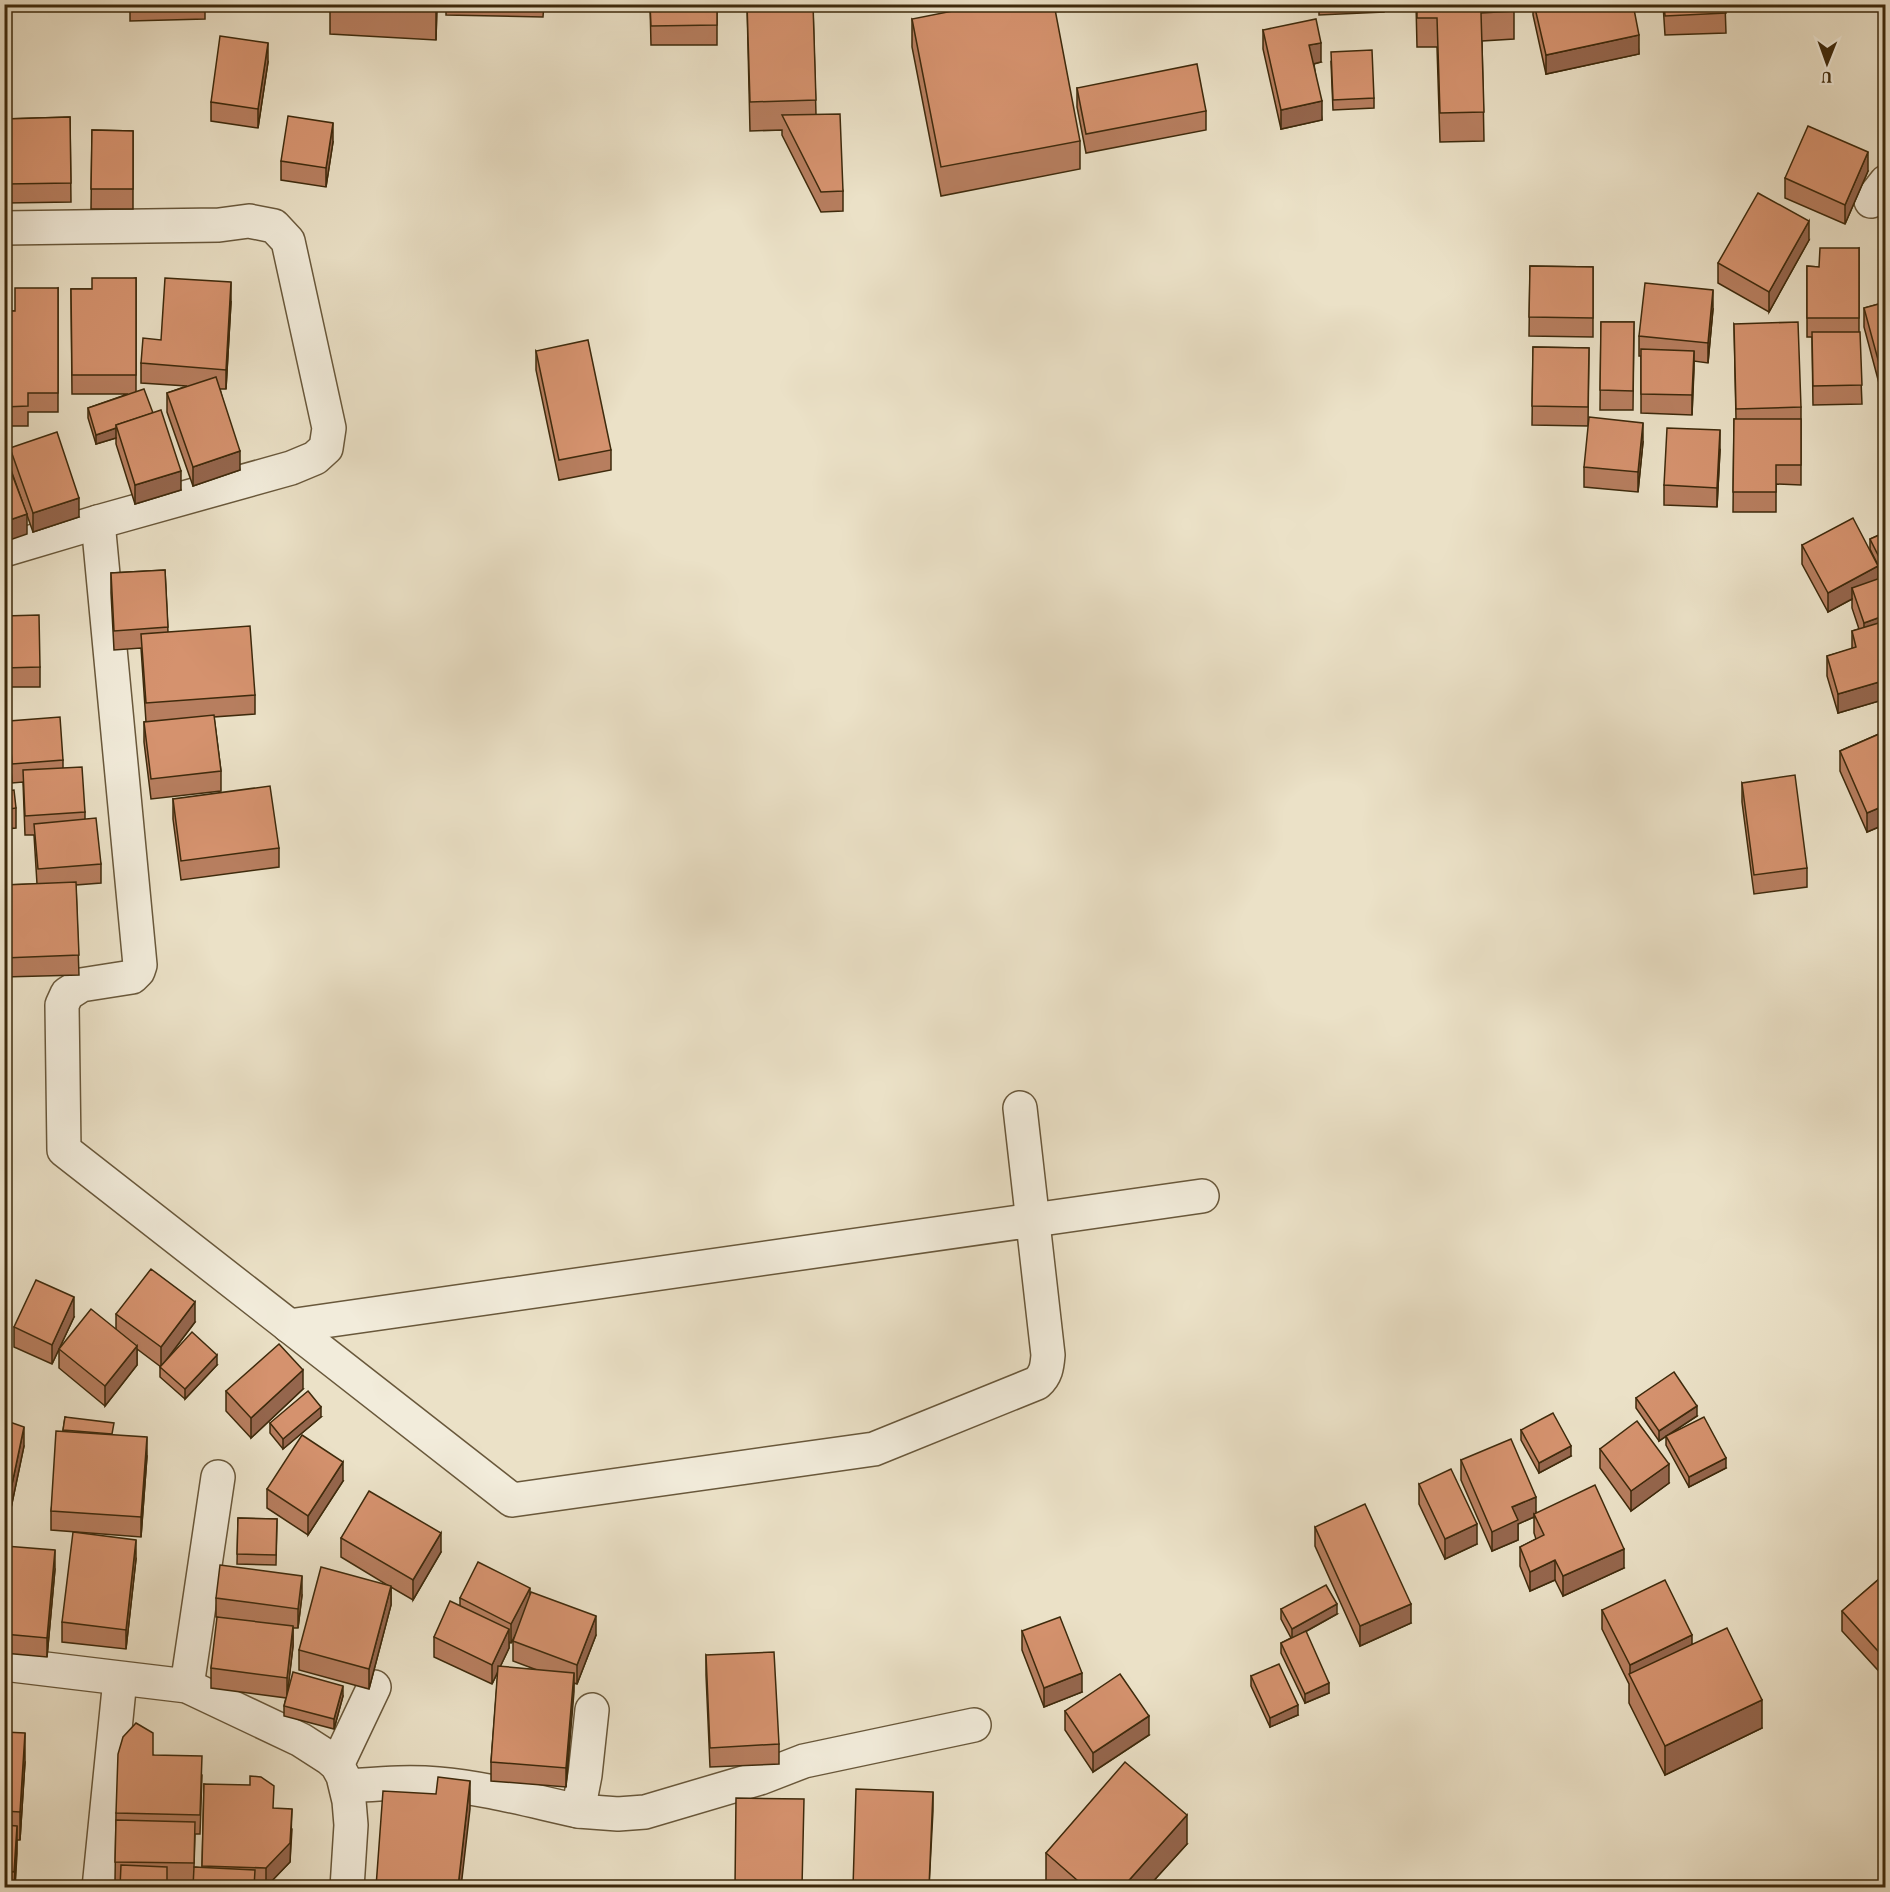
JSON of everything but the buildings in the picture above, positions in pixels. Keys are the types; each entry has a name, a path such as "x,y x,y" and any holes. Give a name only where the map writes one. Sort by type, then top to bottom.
{"street":[{"path":"4,228 219,225 249,221 274,226 288,241 329,428 326,448 315,458 291,468 4,550"},
{"path":"98,522 140,965 132,977 81,985 67,994 63,1005 63,1150 513,1500 874,1449 1037,1383 1047,1370 1048,1355 1020,1108"},
{"path":"289,1326 1202,1196"},
{"path":"188,1686 218,1477"},
{"path":"4,1664 188,1686 301,1740 342,1776 438,1784 519,1797 578,1811 618,1814 645,1812 759,1778 804,1761 974,1725"},
{"path":"99,1887 120,1678"},
{"path":"347,1887 351,1825 342,1776 374,1687"},
{"path":"578,1811 585,1775 592,1710"}]}
